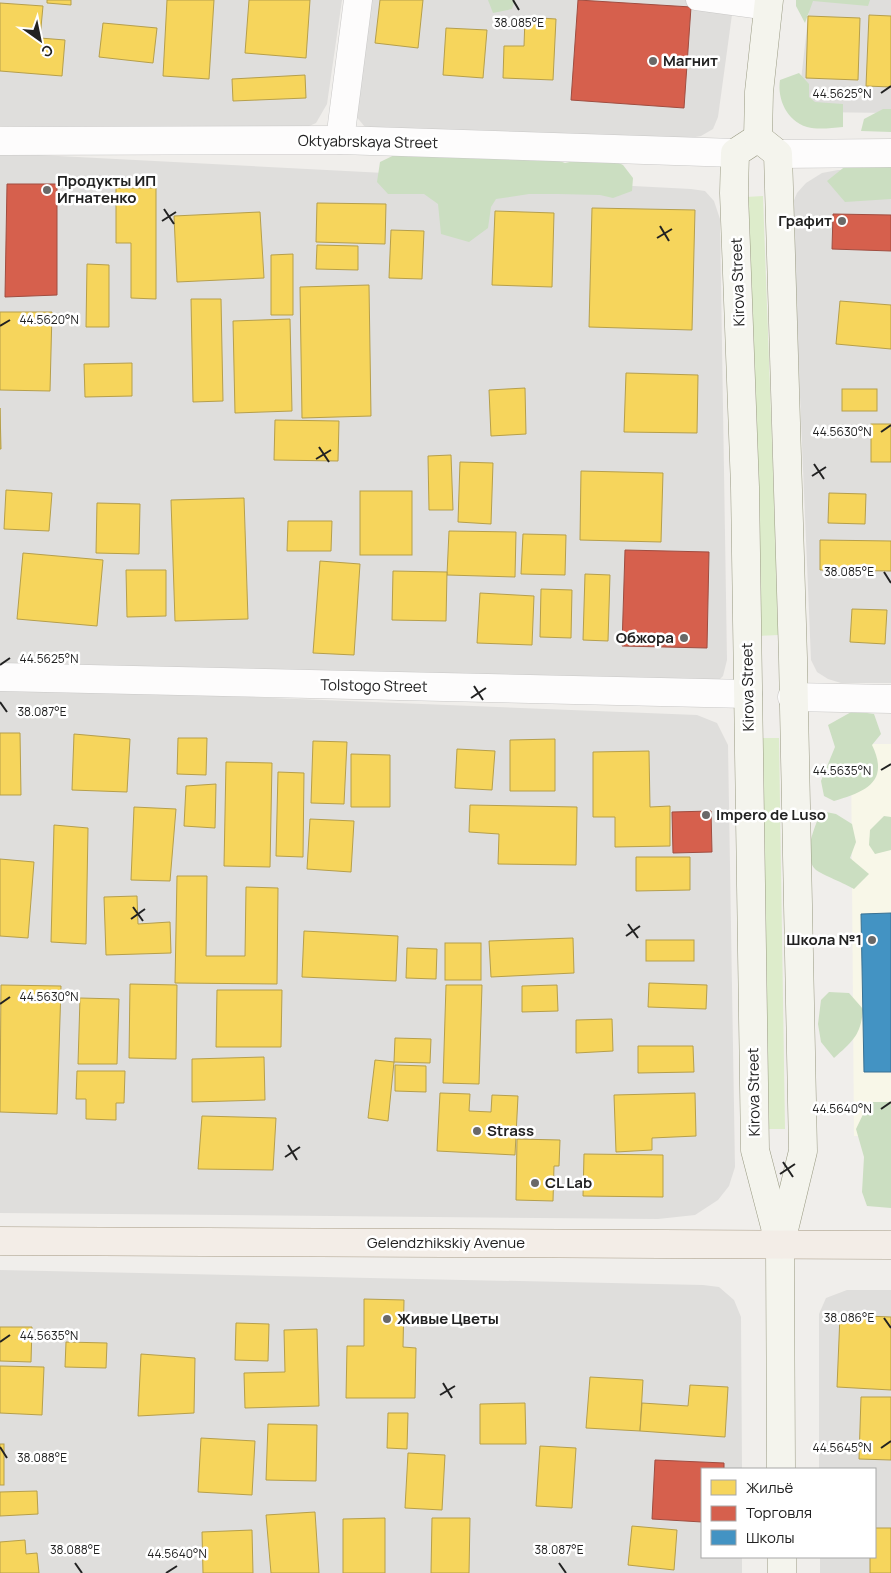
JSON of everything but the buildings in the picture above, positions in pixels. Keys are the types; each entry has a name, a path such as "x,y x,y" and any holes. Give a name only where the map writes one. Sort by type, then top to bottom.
{"main road":[{"name":"Kirova Street","path":"769,5 759,92 768,146 792,658 804,1151 780,1246"},
{"path":"735,153 768,146"},
{"name":"Kirova Street","path":"735,153 734,193 745,487 755,1150 780,1246 782,1468"},
{"name":"Gelendzhikskiy Avenue","path":"0,1241 891,1245"},
{"path":"782,1558 782,1573"}],"street":[{"path":"340,140 358,0"},
{"name":"Oktyabrskaya Street","path":"0,141 340,140 735,153"},
{"path":"768,146 891,154"},
{"name":"Tolstogo Street","path":"0,677 748,694"},
{"path":"792,697 891,699"}],"lane":[{"path":"696,0 769,5"}],"shaded area":[{"path":"0,0 342,0 327,104 316,123 298,131 0,126"},
{"path":"368,0 734,0 718,117 713,129 701,136 685,139 365,127 355,115"},
{"path":"810,0 891,0 891,113 812,112 800,89"},
{"path":"0,153 705,191 714,201 720,219 727,660 723,676 715,684 0,665"},
{"path":"838,170 891,170 891,683 841,683 828,679 817,672 811,660 792,205 797,193 806,183 822,173"},
{"path":"0,687 697,715 717,723 728,745 735,1167 729,1186 718,1200 695,1215 658,1219 0,1213"},
{"name":"Школа №1","path":"851,744 891,744 891,1136 854,1136"},
{"path":"0,1270 703,1285 719,1287 734,1300 741,1317 742,1468 701,1468 701,1558 742,1558 742,1573 0,1573"},
{"path":"847,1290 891,1290 891,1573 820,1573 820,1558 876,1558 876,1468 819,1468 819,1314 826,1298"}],"green space":[{"path":"488,0 515,0 512,9 493,13"},
{"path":"796,0 870,0 868,6 813,1 805,23 796,6"},
{"path":"799,73 809,84 809,97 815,102 843,104 843,127 811,128 800,124 789,115 780,95 780,80"},
{"path":"883,109 891,109 891,132 861,131 864,119"},
{"path":"409,148 543,155 565,163 601,155 623,165 633,178 632,191 613,198 600,195 529,194 496,199 491,207 488,228 469,242 441,234 438,204 424,194 388,194 377,182 380,162"},
{"path":"891,151 891,199 845,202 827,181 858,156"},
{"path":"763,196 779,635 758,636 746,197"},
{"path":"853,711 874,714 881,734 872,745 877,758 878,768 876,777 871,784 856,794 834,801 824,796 821,781 835,747 828,725"},
{"path":"762,738 779,738 785,1129 768,1129"},
{"path":"821,811 836,814 852,824 856,842 850,858 869,874 854,889 819,872 812,864 809,849"},
{"path":"884,816 891,817 891,850 875,854 869,845 870,830"},
{"path":"829,992 849,993 863,1009 860,1025 855,1037 834,1058 821,1042 818,1024 821,1000"},
{"path":"869,1102 891,1102 891,1208 867,1206 862,1192 864,1157 856,1129"}],"place":[{"name":"Магнит","path":"653,61"},
{"name":"Продукты ИП Игнатенко","path":"47,190"},
{"name":"Графит","path":"842,221"},
{"name":"Обжора","path":"684,638"},
{"name":"Impero de Luso","path":"706,815"},
{"name":"Школа №1","path":"872,940"},
{"name":"Strass","path":"477,1131"},
{"name":"CL Lab","path":"535,1183"},
{"name":"Живые Цветы","path":"387,1319"}]}
